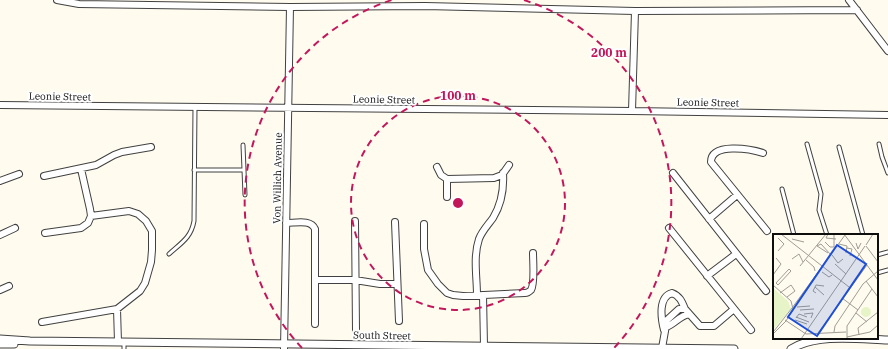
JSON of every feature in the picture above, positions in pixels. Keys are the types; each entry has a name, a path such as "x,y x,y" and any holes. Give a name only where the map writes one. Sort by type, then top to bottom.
{"street":[{"path":"57,0 79,4 290,7 425,3 635,11 857,10"},
{"path":"849,0 888,51"},
{"name":"Von Willich Avenue","path":"284,346 290,7"},
{"path":"632,111 635,11"},
{"name":"Leonie Street","path":"0,105 888,115"},
{"path":"44,176 96,166 122,152 151,147"},
{"path":"763,153 754,150 733,148 716,153 711,158 711,162 767,231"},
{"path":"437,167 442,175 447,178 494,178 503,173 509,165"},
{"path":"45,233 81,228 88,223 91,216 81,169"},
{"path":"484,346 476,263 477,247 481,234 499,207 503,186 503,173"},
{"path":"673,173 766,291"},
{"path":"0,181 19,174"},
{"path":"447,178 447,197"},
{"path":"709,219 737,195"},
{"path":"42,322 117,309 140,291 145,283 151,262 152,250 152,231 146,221 133,212 122,211 91,216"},
{"path":"355,221 356,330"},
{"path":"395,222 399,321"},
{"path":"286,223 310,223 315,227 315,324"},
{"path":"424,224 424,249 428,270 447,293 453,295 525,294 530,291 532,283 533,253"},
{"path":"0,235 15,228"},
{"path":"669,228 751,330"},
{"path":"707,276 736,254"},
{"path":"315,280 355,280 380,284 397,284"},
{"path":"0,290 9,286"},
{"path":"662,348 665,330 662,323 662,306 665,297 672,293 677,295 682,301 687,312 700,326 712,327 734,309"},
{"path":"117,309 122,344"},
{"path":"665,330 687,312"},
{"name":"South Street","path":"0,339 199,346 484,346 498,348 734,349"},
{"path":"791,349 802,344 826,339 888,340"},
{"name":"South Street","path":"0,344 30,341"}],"lane":[{"path":"169,254 189,237 193,230 195,107"},
{"path":"806,144 821,194 819,210 827,234"},
{"path":"880,144 882,157 888,174"},
{"path":"243,145 245,195"},
{"path":"839,147 863,234"},
{"path":"194,170 244,170"},
{"path":"782,189 794,234"},
{"path":"878,255 888,252"},
{"path":"878,273 888,270"}]}
